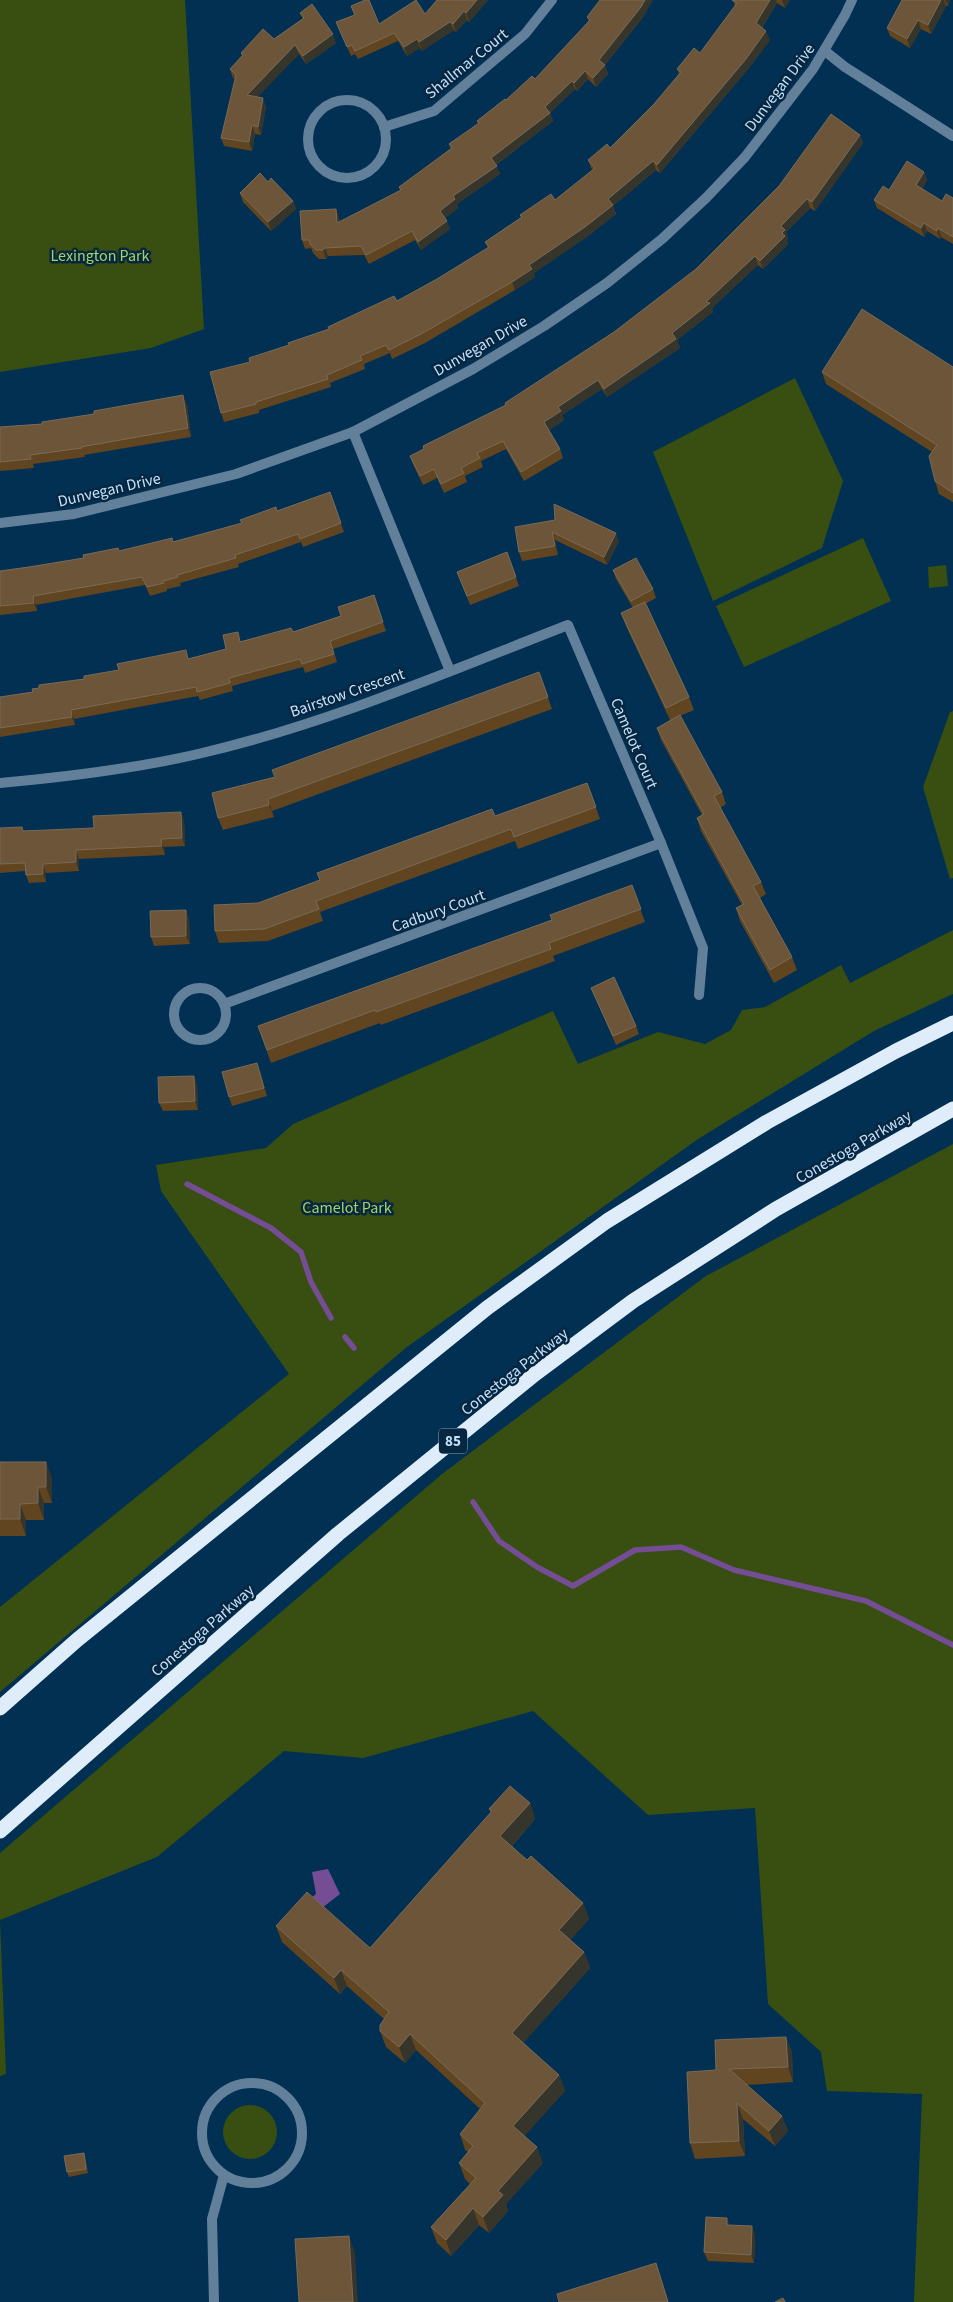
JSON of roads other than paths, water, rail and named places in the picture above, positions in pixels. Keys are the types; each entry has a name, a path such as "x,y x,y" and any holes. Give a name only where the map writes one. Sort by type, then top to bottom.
{"highway":[{"path":"0,1708 77,1640 487,1308 607,1221 776,1118 896,1051 953,1023"},
{"name":"Conestoga Parkway","path":"0,1831 338,1534 536,1374 633,1301 768,1214 953,1109"}],"street":[{"name":"Shallmar Court","path":"384,127 434,111 526,34 552,0"},
{"name":"Dunvegan Drive","path":"0,523 74,514 236,474 353,432 473,369 544,326 607,283 699,205 745,157 825,51 852,0"},
{"path":"825,51 845,67 953,136"},
{"path":"340,100 353,100 366,105 381,119 384,127 385,145 381,158 364,174 340,177 327,172 317,164 309,148 310,126 316,115 326,106 340,100"},
{"path":"353,432 450,671"},
{"name":"Camelot Court","path":"450,671 568,625 661,843 703,948 699,995"},
{"name":"Bairstow Crescent","path":"0,784 58,778 200,754 312,722 450,671"},
{"name":"Cadbury Court","path":"224,1004 661,843"},
{"path":"205,988 213,992 224,1004 226,1012 223,1028 211,1038 203,1040 187,1037 176,1026 174,1009 177,1002 189,990 205,988"},
{"path":"256,2082 275,2087 290,2099 300,2116 303,2135 299,2152 289,2167 275,2178 258,2183 240,2182 224,2175 211,2163 202,2146 201,2126 208,2108 220,2093 237,2084 256,2082"},
{"path":"214,2302 212,2219 224,2175"}],"waterway":[{"path":"187,1184 271,1228 301,1252 311,1282 331,1318"},
{"path":"345,1337 354,1348"},
{"path":"473,1502 499,1541 537,1567 573,1586 635,1550 681,1547 734,1570 866,1601 953,1645"}],"park label":[{"name":"Lexington Park","path":"100,255"},
{"name":"Camelot Park","path":"347,1207"}]}
